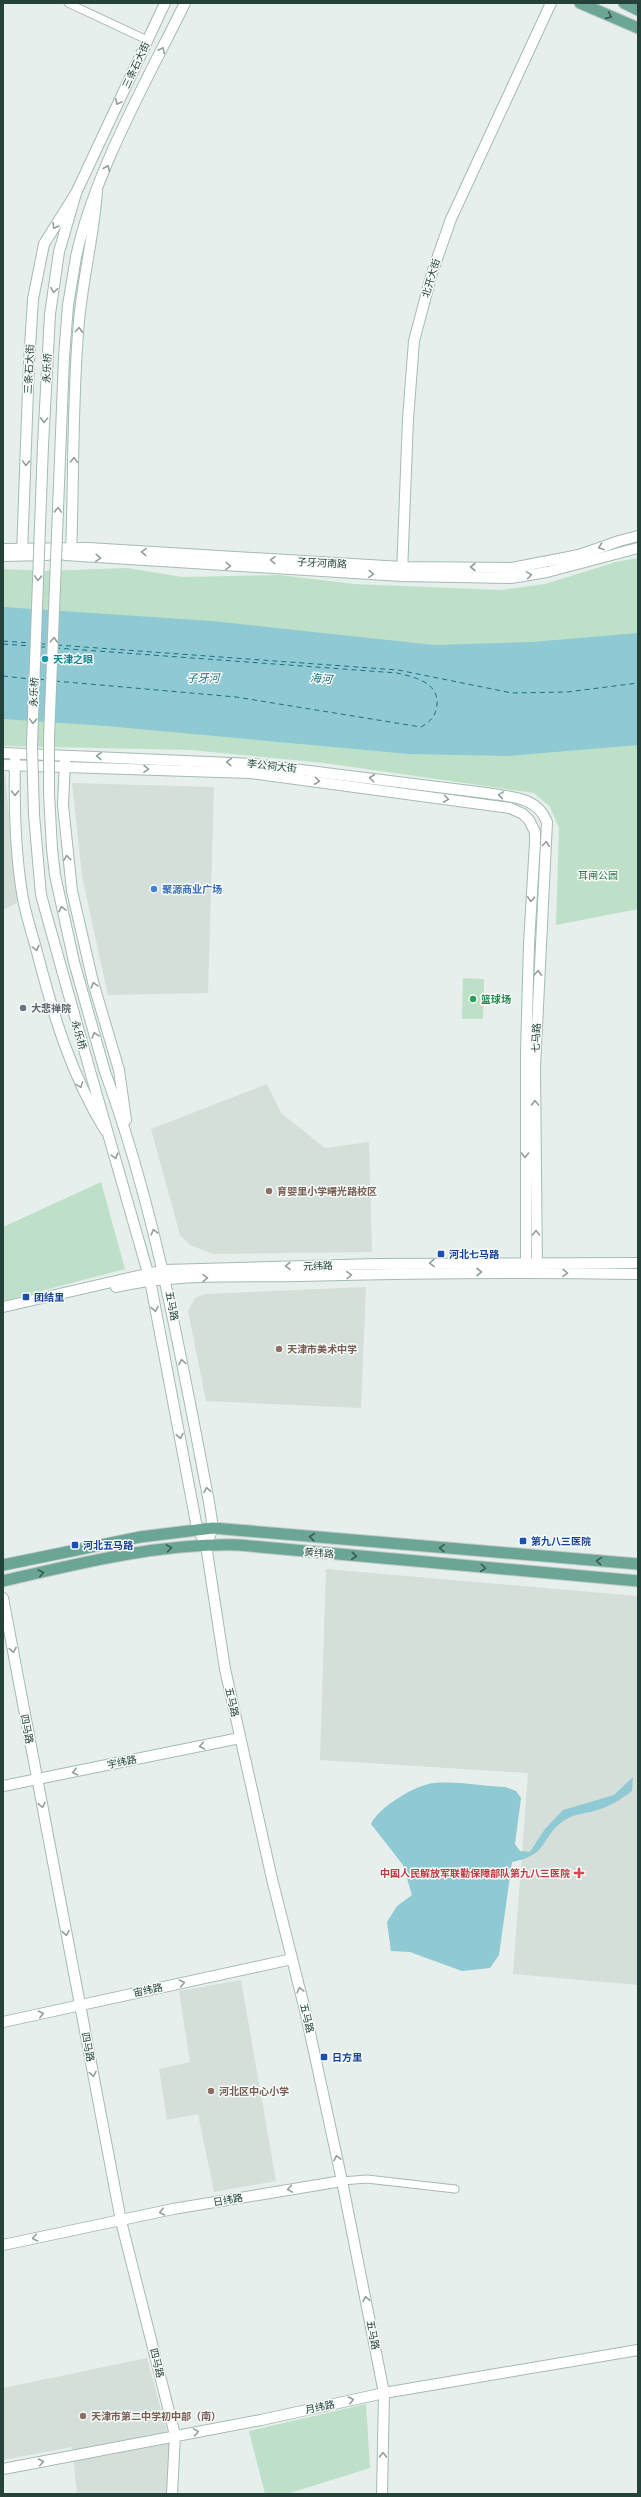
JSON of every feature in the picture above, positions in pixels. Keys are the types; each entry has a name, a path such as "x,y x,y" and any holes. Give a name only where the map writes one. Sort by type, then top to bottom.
{"main road":[{"name":"三条石大街","path":"22,552 29,362 33,299 44,244 76,193 164,3"},
{"name":"三条石大街","path":"76,257 85,220 97,191 120,138 185,3"},
{"name":"北开大街","path":"402,572 408,419 414,340 432,273 451,219 551,3"},
{"path":"580,3 638,28"},
{"path":"624,3 638,10"},
{"name":"三条石大街","path":"71,552 75,385 79,320 94,229 97,191"},
{"name":"三条石大街","path":"59,252 76,193"},
{"name":"永乐桥","path":"59,252 50,314 44,414 33,736 34,815 41,895 92,1078"},
{"name":"永乐桥","path":"76,257 68,305 64,365 49,793 55,875 74,962 105,1072"},
{"name":"子牙河南路","path":"402,572 519,567 579,555 638,536"},
{"name":"子牙河南路","path":"3,549 22,552 71,552 510,578 547,572 638,548"},
{"name":"子牙河南路","path":"3,556 22,552"},
{"name":"李公祠大街","path":"3,753 65,754 213,761 288,767 486,793 521,799 538,806"},
{"path":"15,754 18,857 22,894 49,998 73,1067 84,1094 110,1138"},
{"path":"65,754 63,806 72,891 93,982 119,1070 125,1098 127,1132"},
{"name":"李公祠大街","path":"3,765 213,770 285,777 510,808 523,814 529,820"},
{"name":"七马路","path":"532,1272 537,981 547,828 546,818 538,806"},
{"name":"七马路","path":"529,820 535,832 529,944 526,1052 532,1262"},
{"name":"五马路","path":"105,1072 127,1132 165,1275 213,1528"},
{"name":"五马路","path":"92,1078 149,1277 197,1528 206,1544 225,1669 342,2181 384,2393 382,2494"},
{"name":"元纬路","path":"3,1307 165,1275 532,1262 638,1263"},
{"name":"元纬路","path":"165,1275 532,1272 638,1274"},
{"name":"元纬路","path":"3,1313 149,1277"},
{"name":"黄纬路","path":"3,1565 140,1536 197,1528 213,1528 638,1564"},
{"path":"206,1544 213,1528"},
{"name":"黄纬路","path":"3,1581 171,1548 206,1544 239,1545 638,1581"},
{"name":"四马路","path":"3,1598 121,2221 174,2436 172,2494"},
{"name":"宇纬路","path":"3,1786 240,1738"},
{"name":"宙纬路","path":"3,2022 292,1959"},
{"name":"日纬路","path":"3,2245 173,2209 342,2181"},
{"name":"月纬路","path":"3,2469 261,2420 384,2393 638,2350"}],"street":[{"path":"68,3 147,40"},
{"name":"日纬路","path":"342,2181 367,2179 455,2189"}],"shaded area":[{"path":"3,773 5,773 17,903 3,910"},
{"path":"72,783 214,787 208,993 108,995 82,876"},
{"name":"育婴里小学曙光路校区","path":"267,1084 281,1113 325,1148 369,1142 372,1252 213,1254 190,1245 180,1235 151,1129"},
{"name":"天津市美术中学","path":"366,1287 361,1408 206,1401 188,1311 195,1298 205,1294"},
{"name":"中国人民解放军联勤保障部队第九八三医院","path":"326,1569 638,1596 638,1985 513,1974 528,1773 320,1760"},
{"name":"河北区中心小学","path":"241,1980 276,2181 214,2192 198,2114 167,2120 159,2069 190,2062 179,1991"},
{"name":"天津市第二中学初中部（南）","path":"147,2358 170,2443 168,2494 77,2494 72,2447 3,2460 3,2388"}],"green space":[{"name":"耳闸公园","path":"638,558 638,909 556,925 559,828 550,807 534,793 324,763 191,750 3,746 3,569 46,571 127,568 182,577 280,575 354,584 501,590 545,584 616,562"},
{"name":"篮球场","path":"463,978 484,979 483,1019 462,1019"},
{"path":"101,1182 125,1269 3,1301 3,1227"},
{"path":"366,2404 370,2468 287,2494 265,2494 249,2431"}],"water":[{"name":"子牙河","path":"3,607 212,621 434,645 532,642 638,633 638,745 508,756 409,754 106,726 3,719"},
{"path":"633,1777 632,1791 628,1794 605,1807 574,1816 563,1821 556,1827 543,1845 532,1855 512,1862 499,1955 490,1968 462,1971 410,1952 391,1951 387,1922 397,1906 412,1895 403,1865 371,1824 375,1817 389,1804 408,1792 434,1783 461,1783 505,1787 516,1791 521,1798 515,1844 520,1851 530,1852 545,1829 563,1810 614,1795"}],"ferry route":[{"path":"3,641 30,643"},
{"path":"3,644 31,646"},
{"path":"40,644 48,644"},
{"path":"57,645 398,670 512,693 567,692 638,683"},
{"path":"40,647 47,647"},
{"path":"55,681 236,697 421,727 432,718 437,705 437,697 430,686 411,676 397,673 56,648"},
{"path":"3,676 30,679"},
{"path":"39,679 46,680"}],"place":[{"name":"天津之眼","path":"45,659"},
{"name":"聚源商业广场","path":"154,889"},
{"name":"篮球场","path":"473,999"},
{"name":"大悲禅院","path":"23,1008"},
{"name":"育婴里小学曙光路校区","path":"269,1191"},
{"name":"河北七马路","path":"441,1254"},
{"name":"团结里","path":"26,1297"},
{"name":"天津市美术中学","path":"279,1349"},
{"name":"第九八三医院","path":"523,1541"},
{"name":"河北五马路","path":"75,1545"},
{"name":"中国人民解放军联勤保障部队第九八三医院","path":"579,1873"},
{"name":"日方里","path":"324,2057"},
{"name":"河北区中心小学","path":"211,2091"},
{"name":"天津市第二中学初中部（南）","path":"83,2416"}],"water label":[{"name":"海河","path":"321,679"}]}
